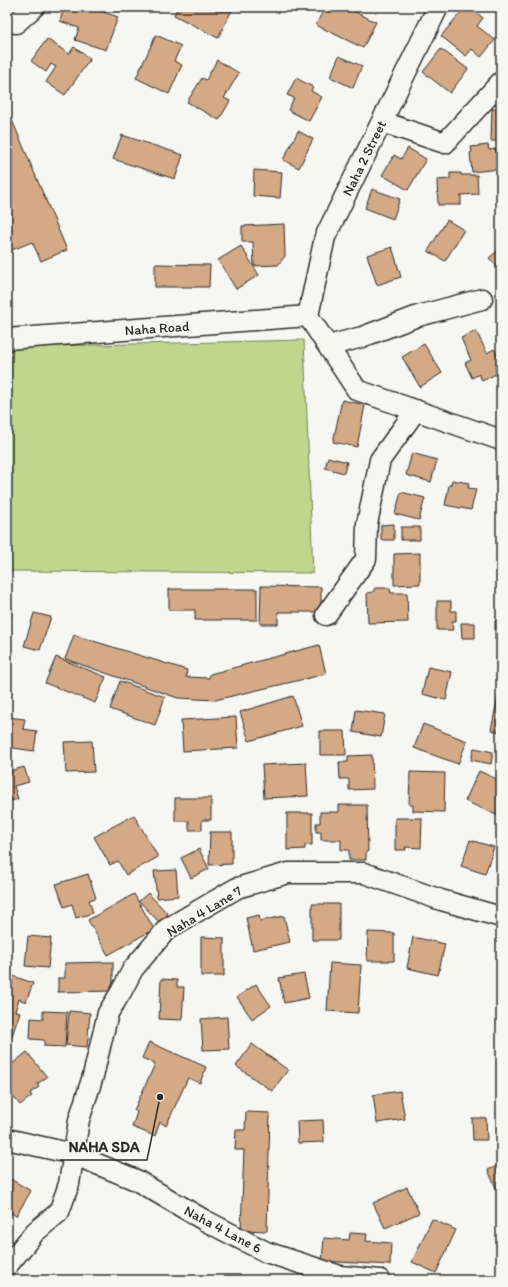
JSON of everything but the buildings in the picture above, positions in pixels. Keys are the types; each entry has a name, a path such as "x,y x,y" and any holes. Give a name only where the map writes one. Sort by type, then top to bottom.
{"street":[{"path":"7,21 16,23 34,7"},
{"name":"Naha 2 Street","path":"308,316 325,237 438,7"},
{"path":"382,122 445,143 501,82"},
{"path":"328,346 362,336 418,316 482,299"},
{"path":"308,316 358,390 501,440"},
{"name":"Naha Road","path":"7,339 308,316"},
{"path":"326,615 366,560 367,524 380,460 416,410"},
{"name":"Naha 4 Lane 7","path":"7,1266 35,1232 59,1212 69,1184 79,1120 108,1013 133,969 167,929 237,888 288,873 364,873 442,900 501,917"},
{"name":"Naha 4 Lane 6","path":"7,1139 73,1154 136,1180 204,1220 266,1252 340,1276 380,1280"}],"green space":[{"path":"304,340 313,573 7,571 7,347"}],"place":[{"name":"NAHA SDA","path":"160,1097"}]}
